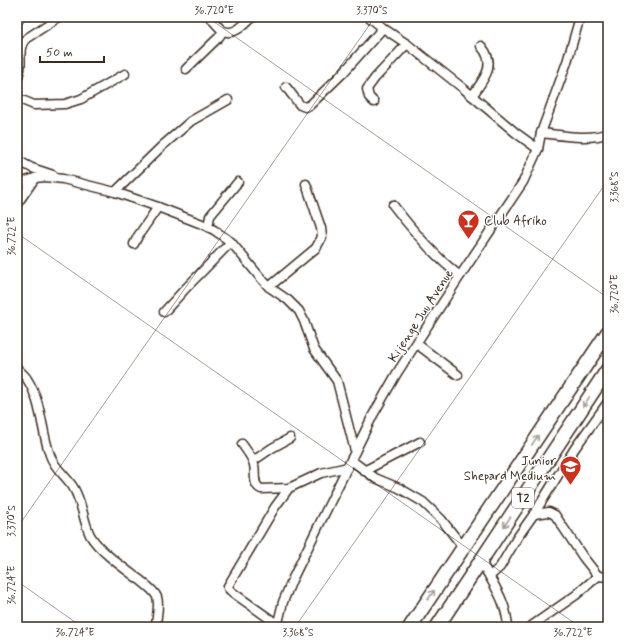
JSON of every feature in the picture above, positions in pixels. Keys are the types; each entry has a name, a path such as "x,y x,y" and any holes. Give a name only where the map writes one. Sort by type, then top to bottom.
{"highway":[{"name":"T2","path":"410,627 608,332"},
{"name":"T2","path":"437,627 608,369"}],"street":[{"path":"17,80 20,70 21,48 23,41 59,17"},
{"path":"210,17 223,31 229,32 239,30 252,17"},
{"path":"369,17 407,44 516,133 538,149"},
{"name":"Kijenge Juu Avenue","path":"277,625 287,590 373,415 390,385 460,276 523,182 538,149 541,134 567,62 580,17"},
{"path":"286,88 300,105 305,107 310,105 342,73 383,28"},
{"path":"186,69 219,37 223,31"},
{"path":"374,102 369,97 367,88 407,44"},
{"path":"472,96 490,65 488,55 481,46"},
{"path":"17,98 34,105 65,104 80,99 125,74"},
{"path":"116,192 161,147 186,125 228,100"},
{"path":"541,134 601,136 608,133"},
{"path":"17,160 32,168 63,179 116,192 158,207 208,227 231,242 255,272 270,287 288,300 298,311 304,322 314,349 337,381 355,451"},
{"path":"17,184 35,178 45,177 63,179"},
{"path":"17,204 35,178"},
{"path":"208,227 210,216 238,182"},
{"path":"270,287 316,248 322,237 321,228 306,184"},
{"path":"393,205 429,248 460,276"},
{"path":"134,244 158,207"},
{"path":"164,312 231,242"},
{"path":"417,344 458,375"},
{"path":"17,368 27,378 38,403 50,456 55,465 73,487 81,505 90,534 95,543 118,564 146,585 157,596 158,603 156,627"},
{"path":"490,576 498,570 575,448 608,402"},
{"path":"253,461 290,438"},
{"path":"364,470 420,442"},
{"path":"242,444 253,461 256,484 258,488 289,488 321,473 349,464 364,470 375,478 399,488 423,502 442,519 463,547"},
{"path":"277,625 232,592 228,586 275,507 289,488"},
{"path":"534,514 549,512 555,515 579,552 598,576 608,577"},
{"path":"481,561 500,593 507,614 508,627"},
{"path":"530,627 576,595 598,576"}],"place":[{"name":"Club Afriko","path":"468,240"},
{"name":"Junior Shepard Medium","path":"571,486"}]}
